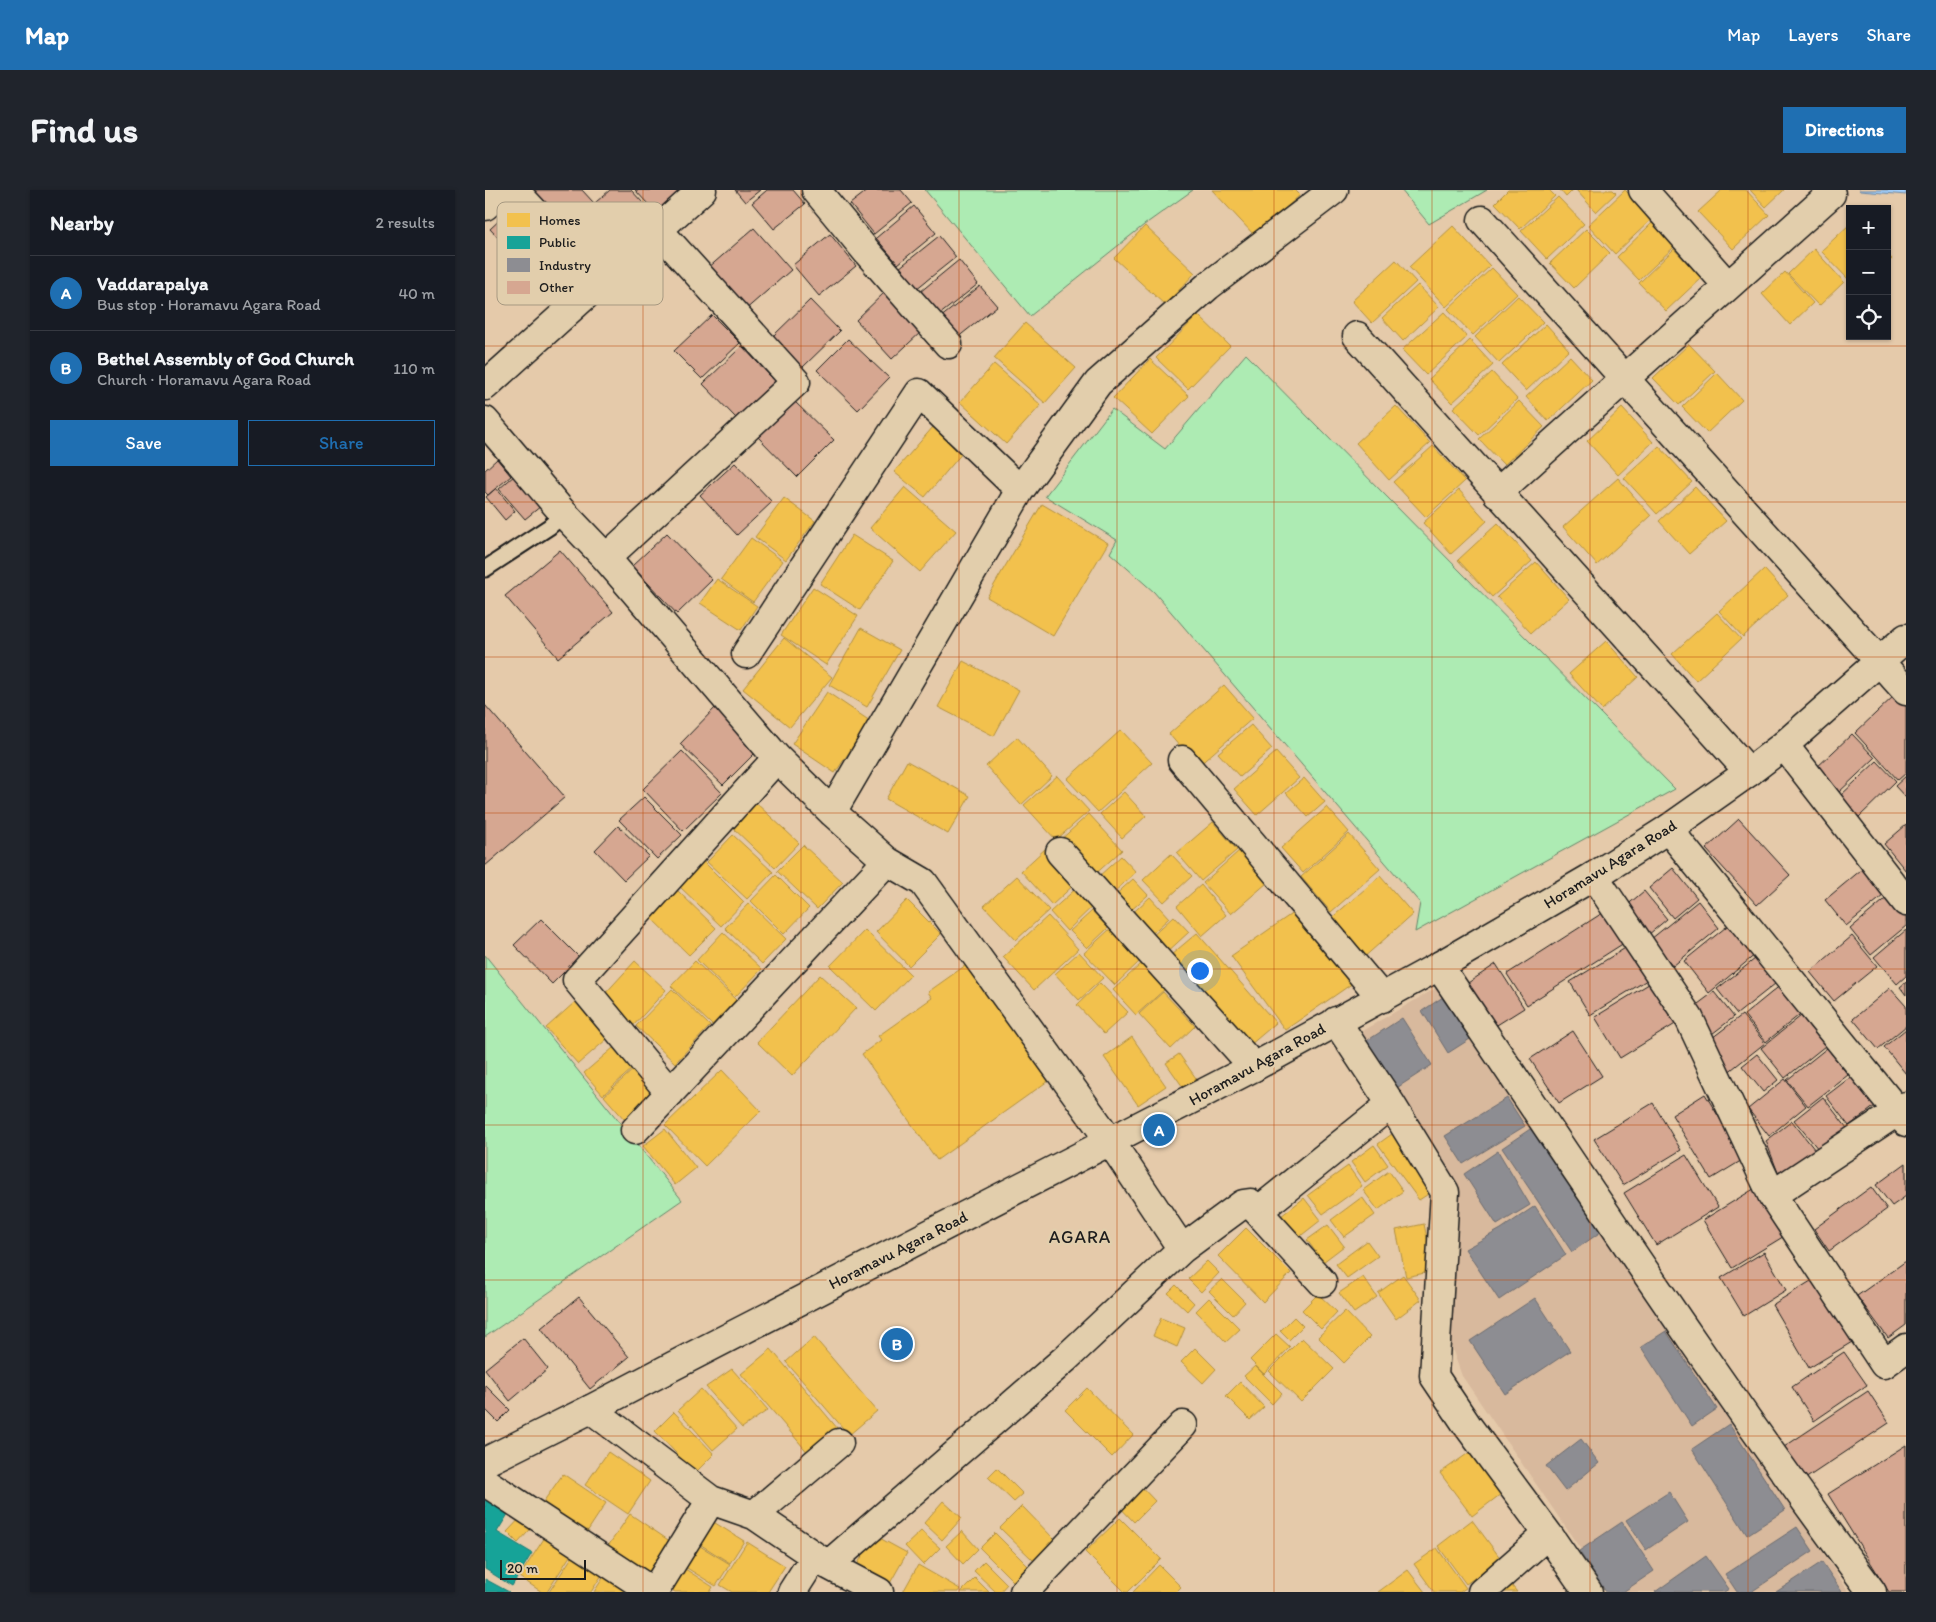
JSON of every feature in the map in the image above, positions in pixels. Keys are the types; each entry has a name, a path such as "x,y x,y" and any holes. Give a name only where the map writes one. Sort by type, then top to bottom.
{"street":[{"path":"485,206 504,190"},
{"path":"514,190 525,202"},
{"path":"663,225 702,190"},
{"path":"815,190 948,344"},
{"path":"831,812 1020,490 1098,383 1208,286 1334,190"},
{"path":"1643,190 1729,286"},
{"path":"1497,493 1831,194"},
{"path":"1483,220 1906,691"},
{"path":"606,558 726,449 796,382 663,236"},
{"path":"485,386 575,305"},
{"path":"1357,336 1749,772"},
{"path":"746,654 919,393 1020,490"},
{"path":"485,421 564,514 606,558 777,758 831,812 887,861 923,882 1110,1141 1181,1249"},
{"name":"Horamavu Agara Road","path":"485,1462 1255,1067 1336,1020 1382,998 1439,966 1594,876 1668,829 1784,745 1906,638"},
{"path":"1784,745 1906,902"},
{"path":"670,1093 577,980 777,758"},
{"path":"1182,760 1382,998"},
{"path":"1668,829 1904,1114 1773,1195"},
{"path":"1060,852 1255,1067"},
{"path":"635,1130 887,861"},
{"path":"1594,876 1689,1018 1773,1195 1884,1364 1906,1348"},
{"path":"1439,966 1653,1283 1807,1506 1872,1592"},
{"path":"1336,1020 1445,1192 1434,1376 1467,1425 1548,1534 1588,1592"},
{"path":"1257,1211 1391,1104"},
{"path":"792,1592 822,1561 1065,1359 1181,1249 1243,1204 1250,1203 1322,1282"},
{"path":"591,1409 711,1500 754,1515 822,1561 879,1592"},
{"path":"1024,1592 1183,1426"},
{"path":"754,1515 839,1443"},
{"path":"485,1482 653,1592 711,1500"},
{"path":"1482,1592 1548,1534"}],"lane":[{"path":"485,569 549,527 564,514"}],"shaded area":[{"path":"1438,987 1687,1349 1849,1592 1610,1592 1462,1376 1450,1343 1455,1179 1355,1035"}],"green space":[{"path":"925,190 1193,190 1144,225 1030,316"},
{"path":"1401,190 1487,190 1429,224"},
{"path":"1246,354 1675,789 1415,932 1420,903 1154,592 1110,553 1117,540 1045,496 1112,409 1165,449"},
{"path":"485,955 682,1200 485,1337"}],"water":[{"path":"1906,190 1906,195 1860,191"}],"building: Homes":[{"path":"1212,190 1295,190 1300,195 1255,236"},
{"path":"1508,190 1549,190 1555,196 1520,229 1495,203"},
{"path":"1560,190 1573,190 1566,197"},
{"path":"1576,190 1613,190 1616,193 1596,212"},
{"path":"1625,190 1653,218 1615,254 1588,225"},
{"path":"1722,190 1746,190 1769,215 1733,249 1698,212"},
{"path":"1750,190 1784,190 1766,207"},
{"path":"1558,197 1584,224 1547,259 1521,231"},
{"path":"1652,223 1675,246 1639,280 1617,257"},
{"path":"1145,226 1195,273 1165,305 1114,258"},
{"path":"1453,226 1490,266 1446,307 1409,267"},
{"path":"1846,228 1846,277 1821,251"},
{"path":"1586,229 1610,253 1574,288 1550,263"},
{"path":"1674,249 1701,278 1666,311 1639,283"},
{"path":"1814,249 1844,282 1819,306 1788,274"},
{"path":"1396,260 1416,282 1372,323 1352,301"},
{"path":"1492,268 1517,294 1473,335 1448,309"},
{"path":"1785,272 1813,303 1790,325 1762,294"},
{"path":"1418,285 1439,307 1403,341 1382,318"},
{"path":"1518,296 1543,322 1499,363 1475,337"},
{"path":"1444,312 1467,337 1426,375 1402,350"},
{"path":"1198,315 1230,346 1188,389 1156,358"},
{"path":"1025,323 1076,368 1045,403 994,358"},
{"path":"1546,324 1569,350 1526,391 1502,365"},
{"path":"1470,340 1493,365 1452,403 1429,379"},
{"path":"1689,344 1715,371 1679,405 1653,378"},
{"path":"1570,356 1592,380 1548,421 1526,397"},
{"path":"1150,359 1189,396 1152,434 1113,398"},
{"path":"994,364 1041,405 1006,444 960,402"},
{"path":"1492,372 1517,399 1479,435 1453,408"},
{"path":"1717,373 1742,400 1707,433 1682,407"},
{"path":"1519,401 1544,427 1504,465 1479,439"},
{"path":"1396,406 1430,443 1389,480 1356,443"},
{"path":"1622,408 1653,442 1618,475 1587,441"},
{"path":"933,427 963,452 925,497 894,472"},
{"path":"1433,446 1465,481 1426,517 1393,482"},
{"path":"1659,446 1692,482 1657,514 1624,478"},
{"path":"1618,478 1651,516 1597,565 1563,527"},
{"path":"905,487 956,531 920,572 870,528"},
{"path":"1695,487 1726,521 1689,554 1659,521"},
{"path":"1459,490 1487,521 1451,554 1423,523"},
{"path":"784,498 815,521 786,560 755,537"},
{"path":"1042,504 1108,543 1053,636 987,597"},
{"path":"1498,523 1532,561 1492,597 1458,560"},
{"path":"852,535 893,561 860,610 820,584"},
{"path":"751,538 783,561 753,602 721,579"},
{"path":"1536,562 1569,599 1531,633 1497,597"},
{"path":"1764,569 1788,595 1743,637 1719,611"},
{"path":"717,579 757,606 741,630 700,603"},
{"path":"813,587 858,616 826,665 781,635"},
{"path":"1717,613 1741,639 1696,681 1672,654"},
{"path":"861,628 900,650 867,707 829,685"},
{"path":"784,638 832,677 790,727 743,689"},
{"path":"1606,641 1638,677 1602,710 1569,674"},
{"path":"963,661 1019,690 994,736 938,707"},
{"path":"1224,685 1253,718 1197,767 1169,734"},
{"path":"827,692 870,721 835,773 792,744"},
{"path":"1251,725 1272,749 1240,777 1218,753"},
{"path":"1121,730 1152,763 1098,812 1067,779"},
{"path":"1017,737 1052,776 1021,805 986,766"},
{"path":"1276,752 1299,778 1257,815 1234,789"},
{"path":"907,761 970,796 948,834 886,799"},
{"path":"1057,776 1089,811 1056,840 1024,805"},
{"path":"1304,778 1325,802 1308,817 1286,793"},
{"path":"1124,792 1146,816 1122,838 1100,814"},
{"path":"755,802 799,843 775,868 732,827"},
{"path":"1327,807 1349,832 1303,873 1281,848"},
{"path":"1089,814 1122,850 1091,878 1058,842"},
{"path":"1213,822 1237,850 1201,881 1177,853"},
{"path":"1349,834 1380,869 1331,912 1301,877"},
{"path":"733,835 773,872 747,899 707,862"},
{"path":"803,845 843,882 817,909 777,871"},
{"path":"1046,848 1077,882 1052,905 1021,871"},
{"path":"1239,851 1267,883 1231,914 1203,883"},
{"path":"1171,854 1192,876 1164,902 1143,880"},
{"path":"1121,856 1136,872 1113,893 1098,877"},
{"path":"703,861 744,902 721,926 679,886"},
{"path":"776,875 809,908 784,934 751,901"},
{"path":"1017,876 1049,910 1016,940 984,906"},
{"path":"1380,876 1413,914 1362,959 1328,921"},
{"path":"1133,879 1148,895 1128,913 1113,897"},
{"path":"1080,885 1097,902 1067,931 1050,912"},
{"path":"1201,885 1226,915 1202,936 1177,906"},
{"path":"676,889 716,928 689,955 649,916"},
{"path":"1150,897 1169,918 1145,940 1126,919"},
{"path":"907,900 941,934 909,966 876,932"},
{"path":"749,903 786,939 762,964 725,928"},
{"path":"1300,908 1353,983 1285,1030 1231,956"},
{"path":"1092,911 1108,928 1087,948 1070,931"},
{"path":"1048,916 1078,949 1034,990 1003,957"},
{"path":"1174,916 1189,932 1164,955 1149,939"},
{"path":"1110,929 1140,961 1115,985 1084,953"},
{"path":"865,930 911,975 876,1011 830,966"},
{"path":"723,932 762,969 735,997 697,960"},
{"path":"1197,933 1276,1023 1250,1045 1171,955"},
{"path":"1079,952 1103,978 1079,1000 1055,974"},
{"path":"635,961 666,990 633,1026 602,997"},
{"path":"695,961 736,1000 712,1025 671,986"},
{"path":"1141,964 1165,989 1136,1015 1113,990"},
{"path":"966,965 1048,1081 937,1160 862,1054 881,1040 878,1036 932,998 928,992"},
{"path":"820,975 856,1008 792,1076 757,1042"},
{"path":"1100,983 1128,1012 1104,1034 1077,1005"},
{"path":"672,989 710,1026 675,1063 636,1026"},
{"path":"1163,992 1195,1026 1171,1049 1139,1014"},
{"path":"575,1002 607,1039 578,1064 546,1028"},
{"path":"1132,1037 1166,1086 1138,1105 1104,1057"},
{"path":"613,1048 632,1069 603,1095 584,1073"},
{"path":"1179,1054 1198,1081 1185,1090 1166,1063"},
{"path":"634,1069 655,1093 625,1120 604,1096"},
{"path":"722,1070 761,1111 705,1166 665,1125"},
{"path":"665,1129 696,1168 675,1185 643,1146"},
{"path":"1392,1134 1433,1191 1419,1200 1378,1144"},
{"path":"1374,1145 1388,1165 1365,1182 1351,1162"},
{"path":"1348,1166 1362,1186 1323,1214 1308,1195"},
{"path":"1389,1171 1403,1191 1378,1210 1363,1190"},
{"path":"1362,1197 1375,1215 1344,1237 1331,1220"},
{"path":"1304,1198 1321,1220 1298,1238 1281,1216"},
{"path":"1424,1224 1434,1271 1406,1277 1396,1230"},
{"path":"1328,1225 1344,1246 1323,1262 1307,1240"},
{"path":"1246,1228 1291,1273 1263,1302 1218,1256"},
{"path":"1367,1241 1378,1256 1347,1278 1336,1264"},
{"path":"1207,1261 1219,1273 1201,1292 1188,1279"},
{"path":"1403,1275 1421,1300 1396,1319 1378,1293"},
{"path":"1363,1277 1377,1297 1354,1313 1339,1293"},
{"path":"1222,1279 1245,1302 1233,1315 1209,1291"},
{"path":"1176,1285 1194,1303 1187,1311 1168,1293"},
{"path":"1318,1294 1337,1312 1321,1329 1302,1310"},
{"path":"1209,1298 1240,1329 1226,1342 1196,1311"},
{"path":"1345,1311 1370,1337 1344,1363 1318,1337"},
{"path":"1294,1317 1303,1326 1289,1340 1280,1331"},
{"path":"1161,1318 1185,1328 1177,1347 1153,1336"},
{"path":"1276,1334 1290,1347 1264,1374 1250,1360"},
{"path":"814,1337 877,1411 849,1435 786,1362"},
{"path":"1302,1338 1334,1369 1301,1402 1269,1371"},
{"path":"1195,1348 1216,1369 1203,1383 1181,1362"},
{"path":"771,1349 838,1429 809,1454 741,1374"},
{"path":"1255,1366 1282,1393 1272,1404 1244,1376"},
{"path":"732,1369 768,1410 742,1428 706,1387"},
{"path":"1240,1382 1264,1407 1250,1420 1226,1396"},
{"path":"1087,1388 1133,1435 1112,1457 1065,1410"},
{"path":"701,1389 737,1429 713,1450 678,1410"},
{"path":"674,1412 714,1454 695,1473 655,1431"},
{"path":"608,1452 650,1481 628,1514 585,1485"},
{"path":"1470,1452 1501,1494 1472,1516 1440,1473"},
{"path":"997,1468 1023,1494 1014,1502 988,1477"},
{"path":"563,1474 606,1503 585,1535 541,1505"},
{"path":"1135,1480 1155,1501 1134,1522 1114,1501"},
{"path":"943,1501 962,1518 942,1540 924,1523"},
{"path":"1022,1506 1055,1540 1034,1561 1000,1528"},
{"path":"525,1513 536,1523 518,1543 507,1532"},
{"path":"630,1514 674,1544 650,1579 606,1549"},
{"path":"1120,1518 1161,1559 1128,1592 1125,1592 1085,1552"},
{"path":"1472,1520 1501,1559 1466,1584 1438,1546"},
{"path":"712,1521 744,1541 730,1563 698,1543"},
{"path":"549,1531 575,1548 547,1592 542,1592 519,1577"},
{"path":"921,1531 940,1548 923,1565 905,1546"},
{"path":"962,1531 978,1549 963,1564 946,1546"},
{"path":"995,1533 1030,1568 1015,1583 980,1548"},
{"path":"874,1535 907,1553 889,1585 856,1567"},
{"path":"747,1542 785,1566 768,1592 732,1592 720,1585"},
{"path":"695,1543 730,1564 716,1586 682,1565"},
{"path":"1437,1548 1466,1588 1460,1592 1434,1592 1414,1564"},
{"path":"576,1551 605,1570 591,1592 549,1592"},
{"path":"984,1561 1007,1584 1000,1592 996,1592 974,1571"},
{"path":"918,1565 960,1589 958,1592 903,1592"},
{"path":"1159,1565 1181,1587 1176,1592 1133,1592"},
{"path":"682,1567 713,1587 710,1592 675,1592 668,1588"},
{"path":"608,1570 642,1592 594,1592"},
{"path":"1408,1570 1425,1592 1378,1592"},
{"path":"975,1578 989,1592 961,1592"},
{"path":"1512,1586 1517,1592 1504,1592"}],"building: Public":[{"path":"485,1490 513,1506 497,1532 532,1553 512,1586 485,1569"},
{"path":"485,1579 509,1592 485,1592"}],"building: Industry":[{"path":"1443,997 1470,1039 1448,1053 1422,1011"},
{"path":"1402,1018 1432,1065 1392,1091 1362,1044"},
{"path":"1507,1098 1525,1126 1463,1164 1445,1136"},
{"path":"1536,1125 1605,1229 1572,1252 1502,1148"},
{"path":"1498,1151 1530,1205 1497,1225 1464,1174"},
{"path":"1535,1206 1566,1255 1499,1300 1465,1249 1501,1229"},
{"path":"1535,1298 1570,1351 1505,1394 1470,1341"},
{"path":"1666,1331 1717,1409 1692,1426 1641,1347"},
{"path":"1729,1424 1785,1510 1747,1535 1692,1449"},
{"path":"1581,1439 1599,1463 1565,1491 1546,1466"},
{"path":"1669,1492 1688,1522 1646,1550 1626,1520"},
{"path":"1622,1522 1654,1571 1623,1592 1606,1592 1579,1551"},
{"path":"1797,1527 1813,1551 1751,1592 1737,1592 1725,1574"},
{"path":"1706,1556 1729,1589 1724,1592 1655,1592"},
{"path":"1822,1562 1842,1592 1776,1592"}],"building: Other":[{"path":"529,190 582,190 593,202 539,202"},
{"path":"610,190 631,190 642,202 596,202"},
{"path":"635,190 684,190 663,212 663,202 646,202"},
{"path":"735,190 760,190 745,202"},
{"path":"767,190 793,190 805,204 774,229 752,203"},
{"path":"868,190 901,190 912,203 874,234 850,204"},
{"path":"914,206 936,233 898,264 876,238"},
{"path":"497,222 497,236 490,229"},
{"path":"754,228 791,270 744,311 707,269"},
{"path":"830,234 856,266 819,296 793,265"},
{"path":"939,236 956,257 916,289 899,268"},
{"path":"959,260 978,284 939,315 920,292"},
{"path":"980,286 997,306 957,338 940,318"},
{"path":"886,291 922,331 892,359 856,320"},
{"path":"810,300 840,331 802,368 772,337"},
{"path":"712,315 740,343 702,379 674,351"},
{"path":"848,339 889,378 858,410 817,370"},
{"path":"742,346 775,381 736,418 703,384"},
{"path":"793,400 834,440 797,477 757,436"},
{"path":"497,459 511,476 488,495 485,492 485,470"},
{"path":"735,463 772,502 737,535 700,495"},
{"path":"515,475 541,506 525,519 499,489"},
{"path":"496,488 515,511 505,520 486,497"},
{"path":"667,533 712,580 677,614 632,566"},
{"path":"560,550 613,612 558,658 505,596"},
{"path":"1896,694 1906,705 1906,773 1898,780 1855,733"},
{"path":"485,705 565,797 485,866"},
{"path":"718,705 761,747 723,785 680,744"},
{"path":"1852,734 1875,758 1837,794 1814,770"},
{"path":"682,751 722,793 683,831 643,789"},
{"path":"1877,761 1896,781 1857,819 1838,798"},
{"path":"1906,776 1906,798 1895,786"},
{"path":"644,797 682,835 657,859 619,820"},
{"path":"1739,819 1790,875 1757,905 1706,849"},
{"path":"1906,825 1906,871 1884,844"},
{"path":"618,826 649,856 624,880 595,850"},
{"path":"1867,865 1889,891 1846,926 1825,900"},
{"path":"1673,868 1697,898 1673,918 1649,888"},
{"path":"1644,891 1667,919 1648,935 1625,907"},
{"path":"1889,896 1906,917 1906,926 1871,955 1850,929"},
{"path":"1698,901 1719,928 1673,966 1651,939"},
{"path":"1604,912 1624,943 1527,1005 1507,974"},
{"path":"541,919 579,957 552,984 514,945"},
{"path":"1731,923 1756,954 1709,993 1684,961"},
{"path":"1906,930 1906,976 1897,984 1874,957"},
{"path":"1852,936 1877,966 1834,1001 1810,972"},
{"path":"1627,947 1647,980 1590,1015 1570,982"},
{"path":"1760,955 1780,980 1737,1014 1717,989"},
{"path":"1496,964 1524,1008 1489,1030 1462,987"},
{"path":"1652,982 1677,1023 1620,1058 1595,1017"},
{"path":"1906,982 1906,995 1900,987"},
{"path":"1782,984 1804,1011 1766,1042 1744,1015"},
{"path":"1890,988 1906,1006 1906,1026 1878,1049 1853,1019"},
{"path":"1714,992 1734,1017 1708,1037 1694,1007"},
{"path":"1742,1015 1765,1043 1727,1073 1712,1038"},
{"path":"1801,1016 1825,1046 1785,1078 1761,1048"},
{"path":"1906,1029 1906,1074 1884,1047"},
{"path":"1573,1031 1602,1076 1559,1103 1530,1059"},
{"path":"1827,1048 1848,1075 1808,1106 1787,1080"},
{"path":"1757,1054 1778,1080 1763,1092 1742,1066"},
{"path":"1852,1076 1875,1106 1849,1126 1826,1096"},
{"path":"1785,1079 1806,1106 1769,1136 1748,1109"},
{"path":"1705,1094 1744,1159 1711,1179 1672,1115"},
{"path":"1823,1097 1847,1128 1819,1150 1794,1120"},
{"path":"1653,1103 1681,1150 1623,1185 1594,1139"},
{"path":"1792,1121 1815,1150 1780,1178 1766,1141"},
{"path":"1686,1155 1718,1207 1656,1245 1624,1193"},
{"path":"1906,1163 1906,1196 1892,1206 1876,1185"},
{"path":"1757,1187 1786,1235 1732,1268 1703,1220"},
{"path":"1871,1187 1887,1209 1829,1251 1814,1229"},
{"path":"1764,1252 1786,1290 1744,1316 1721,1278"},
{"path":"1906,1261 1906,1325 1888,1338 1857,1296"},
{"path":"1819,1276 1857,1339 1809,1368 1772,1305"},
{"path":"579,1297 629,1357 590,1389 541,1328"},
{"path":"523,1338 548,1369 510,1401 485,1369"},
{"path":"1844,1352 1867,1385 1814,1421 1792,1387"},
{"path":"485,1385 510,1410 498,1422 485,1409"},
{"path":"1868,1391 1889,1423 1805,1479 1784,1447"},
{"path":"1906,1445 1906,1592 1889,1592 1828,1494"}],"place":[{"name":"Vaddarapalya","path":"1159,1130"},
{"name":"Bethel Assembly of God Church","path":"897,1344"}],"district":[{"name":"AGARA","path":"1080,1237"}]}
